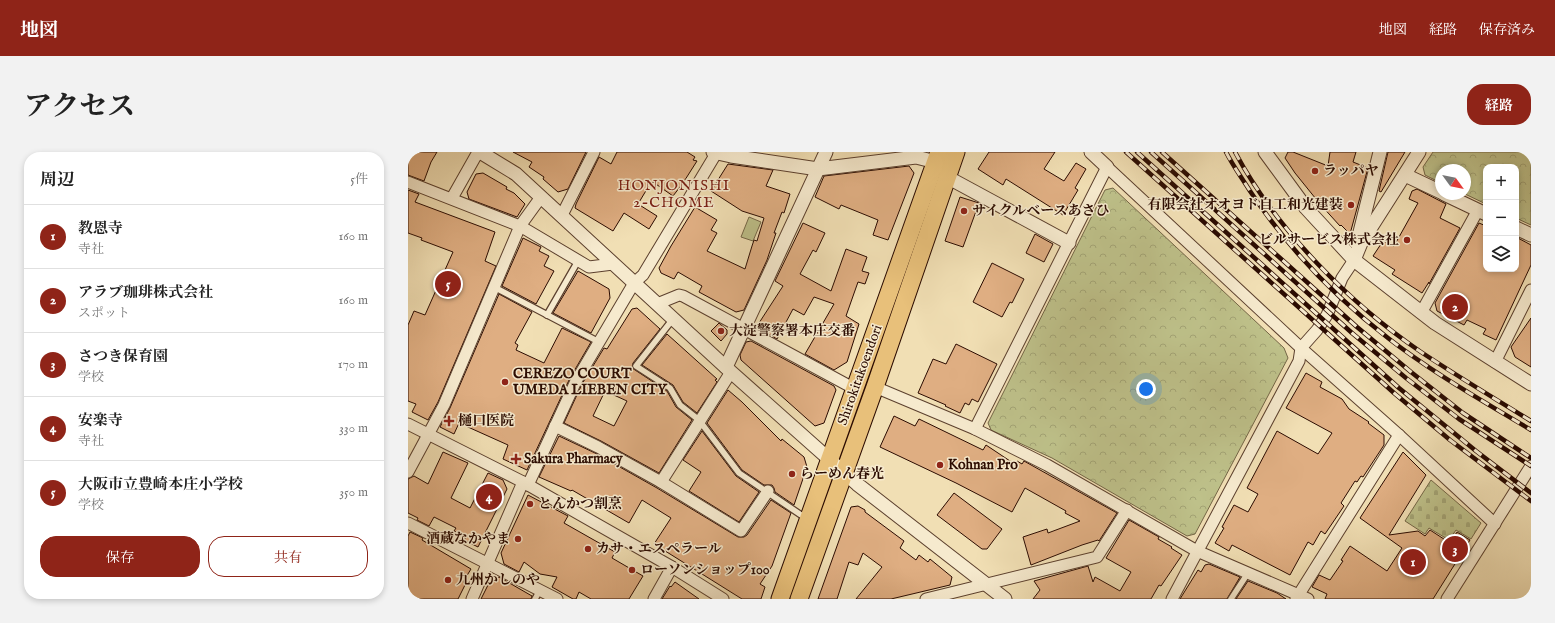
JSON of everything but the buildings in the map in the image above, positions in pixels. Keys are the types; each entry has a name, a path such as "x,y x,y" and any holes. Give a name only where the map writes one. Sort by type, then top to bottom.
{"main road":[{"name":"Shirokitakoendori","path":"799,599 875,387 956,152"},
{"name":"Shirokitakoendori","path":"780,599 938,157"}],"street":[{"path":"452,198 479,152 516,174 728,370 857,484 1005,599"},
{"path":"562,215 594,152"},
{"path":"472,599 576,380 634,283 643,275 716,152 731,156 818,169 916,157 938,157"},
{"path":"661,482 728,370 745,328 826,152"},
{"path":"1091,152 1301,348 1399,435 1495,524"},
{"path":"1265,152 1306,208 1354,260 1421,313 1531,384"},
{"path":"1354,260 1363,217 1380,152"},
{"path":"1172,599 1299,361 1301,348 1317,330 1327,315 1342,278 1419,152"},
{"path":"975,429 1107,167"},
{"path":"1405,175 1435,189"},
{"path":"948,177 1069,243"},
{"path":"408,182 520,226 589,267 613,264"},
{"path":"408,472 444,405 520,226 541,197"},
{"path":"1421,313 1482,212 1457,200"},
{"path":"1519,229 1531,235"},
{"path":"1495,362 1531,290"},
{"path":"657,304 679,295 682,296 745,328 855,389"},
{"path":"875,387 975,429 1047,465 1197,551 1301,598 1399,435"},
{"path":"408,424 526,483 672,567 723,599"},
{"path":"555,426 598,447 661,482 741,531 768,491"},
{"path":"1447,599 1531,466"},
{"path":"926,599 1098,557 1127,510"},
{"path":"408,523 488,564 538,595 557,599"},
{"path":"654,599 672,567"}],"lane":[{"path":"547,315 578,260"},
{"path":"494,287 599,342"},
{"path":"673,319 636,366 670,388 680,405 699,420 739,473 808,519"},
{"path":"1231,599 1248,573"}],"green space":[{"path":"1433,152 1531,152 1531,225 1519,219 1519,164 1483,164 1483,203 1471,197 1471,164 1435,164 1435,180 1425,175 1423,167"},
{"path":"1113,188 1284,348 1288,358 1195,534 1187,536 1052,458 991,430 988,423 1105,190"},
{"path":"749,217 761,222 753,241 741,237"},
{"path":"1431,480 1481,523 1471,539 1456,530 1449,540 1429,528 1425,534 1405,521"}],"railway":[{"path":"1126,152 1394,393 1450,440 1531,501"},
{"path":"1137,152 1399,388 1476,451 1531,493"},
{"path":"1151,152 1352,333 1406,378 1459,419 1531,466"},
{"path":"1162,152 1357,327 1411,372 1463,413 1531,458"},
{"path":"1226,152 1264,212 1313,270 1349,306 1405,351 1458,386 1531,430"},
{"path":"1235,152 1271,209 1293,236 1316,262 1367,311 1421,352 1531,421"}],"place":[{"name":"ラッパヤ","path":"1315,171"},
{"name":"有限会社オオヨド自工和光建装","path":"1351,205"},
{"name":"サイクルベースあさひ","path":"964,211"},
{"name":"ビルサービス株式会社","path":"1407,240"},
{"name":"大阪市立豊崎本庄小学校","path":"448,284"},
{"name":"アラブ珈琲株式会社","path":"1455,307"},
{"name":"大淀警察署本庄交番","path":"721,331"},
{"name":"CEREZO COURT UMEDA LIEBEN CITY","path":"505,382"},
{"name":"樋口医院","path":"449,421"},
{"name":"Sakura Pharmacy","path":"516,459"},
{"name":"Kohnan Pro","path":"940,465"},
{"name":"らーめん春光","path":"792,474"},
{"name":"安楽寺","path":"489,497"},
{"name":"とんかつ割烹","path":"530,504"},
{"name":"酒蔵なかやま","path":"518,539"},
{"name":"カサ・エスペラール","path":"588,549"},
{"name":"さつき保育園","path":"1455,549"},
{"name":"教恩寺","path":"1413,562"},
{"name":"ローソンショップ100","path":"632,570"},
{"name":"九州かしのや","path":"448,580"}],"district":[{"name":"HONJONISHI 2-CHOME","path":"674,194"}]}
